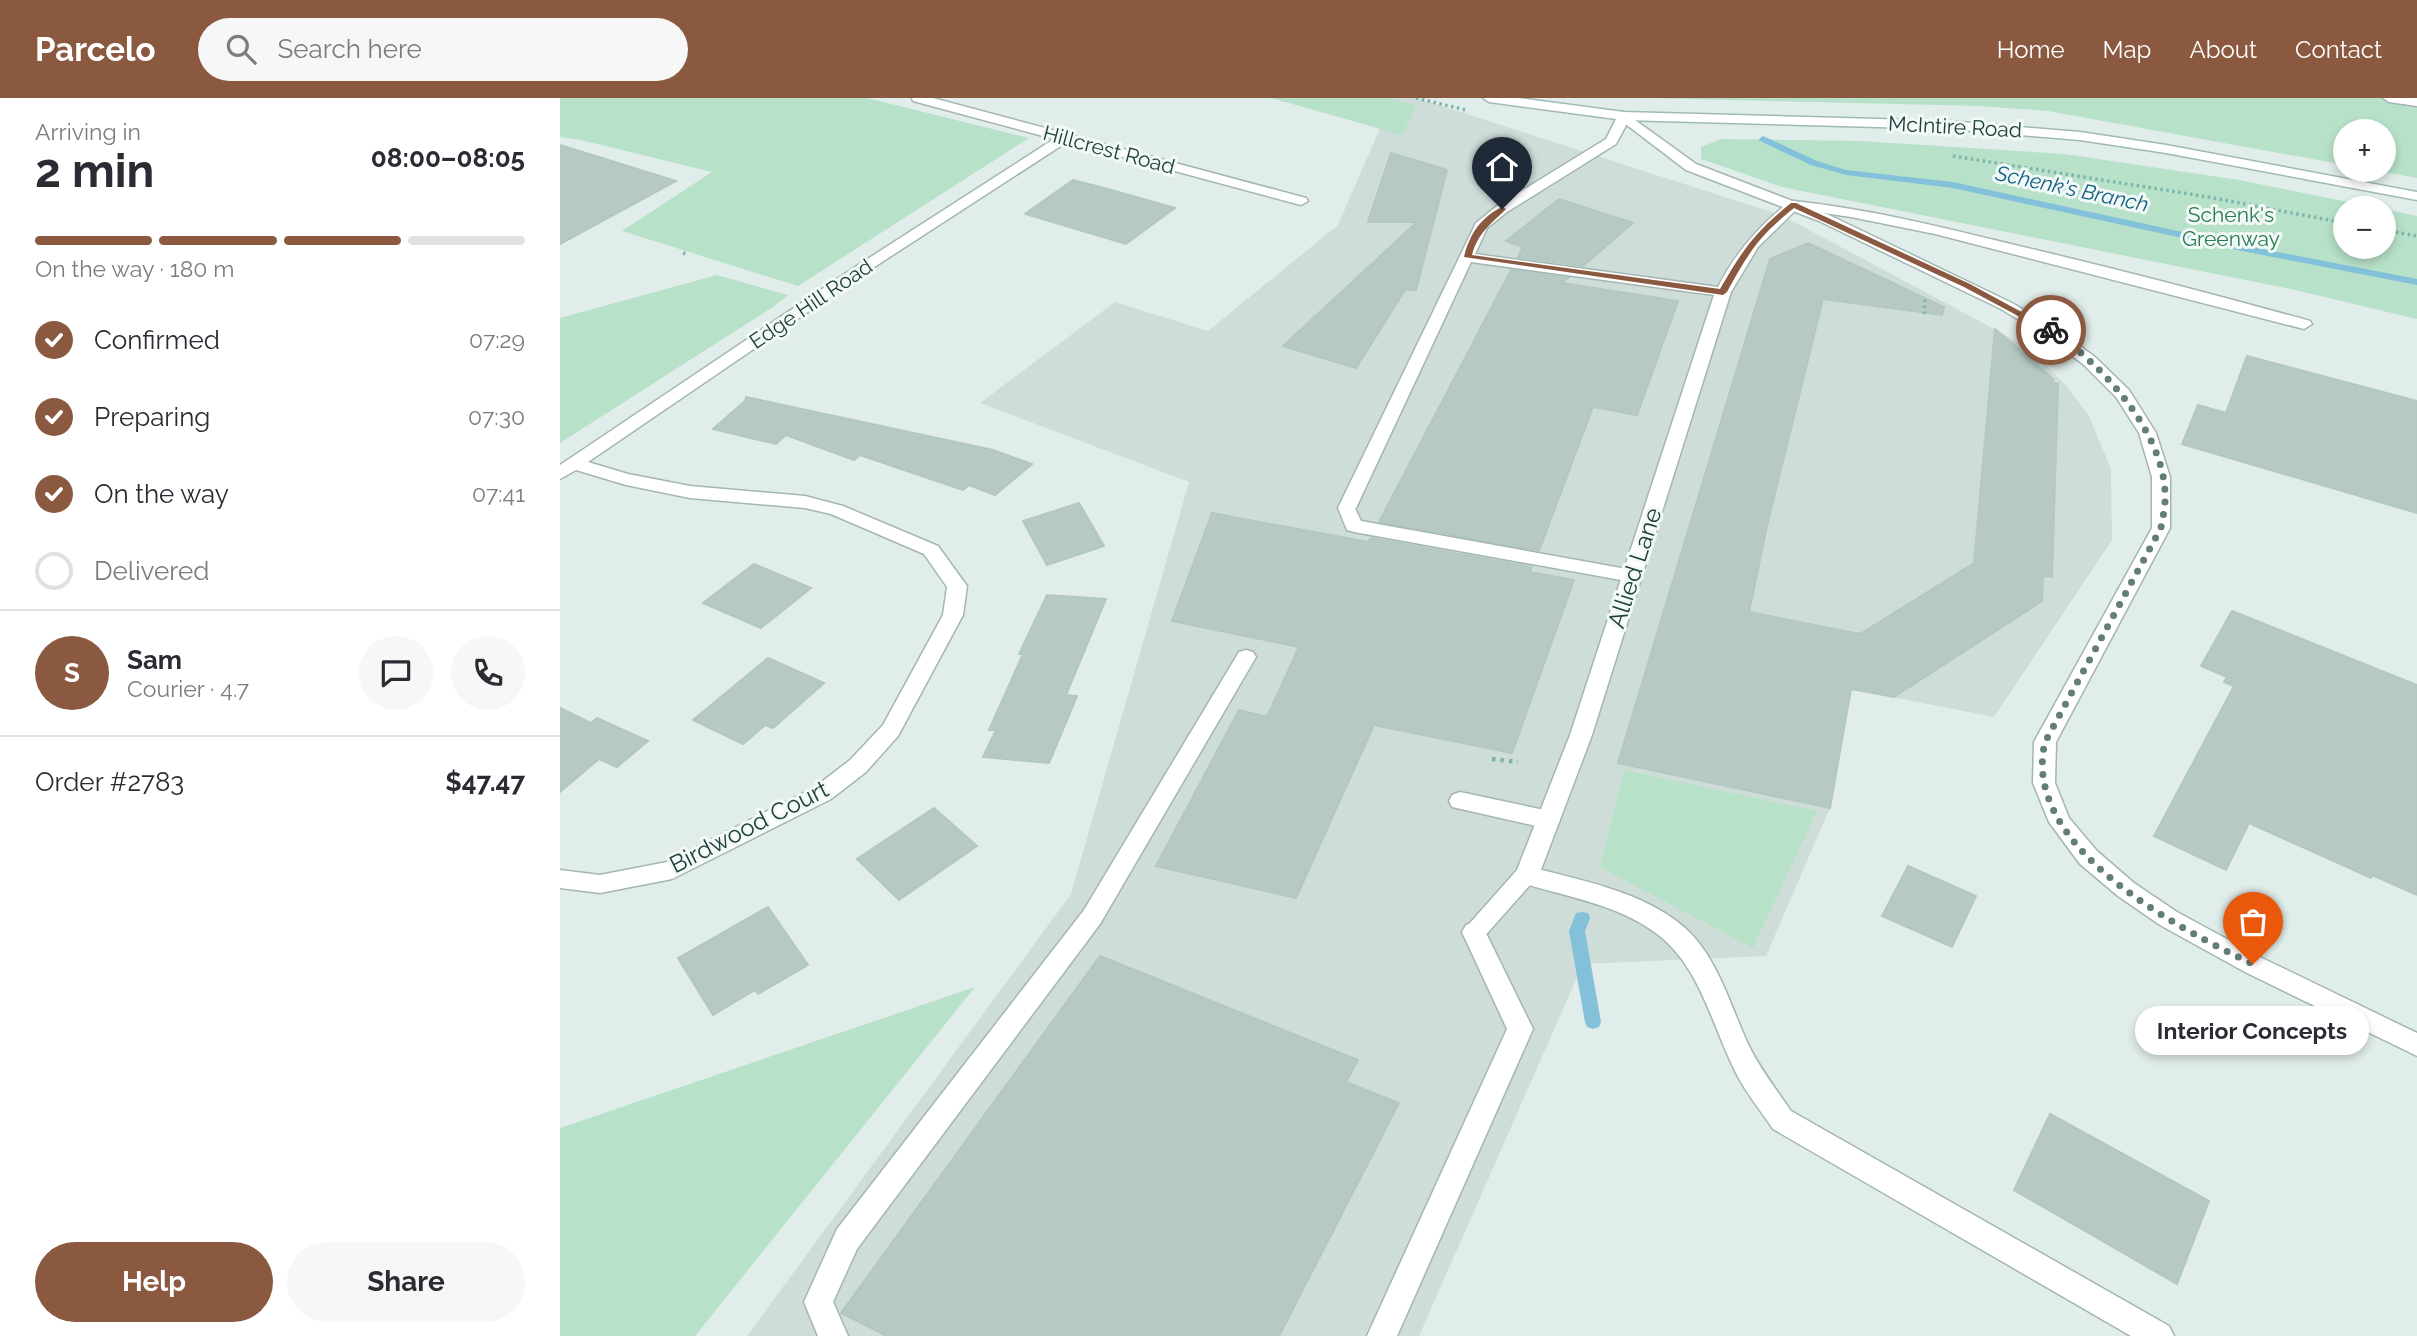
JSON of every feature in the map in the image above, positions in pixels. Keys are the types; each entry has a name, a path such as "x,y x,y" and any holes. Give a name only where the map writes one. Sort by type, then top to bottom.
{"street":[{"name":"Hillcrest Road","path":"918,98 1301,201"},
{"name":"McIntire Road","path":"1489,98 1624,116 1949,125 2080,136 2166,149 2417,196"},
{"path":"2389,98 2417,102"},
{"path":"1632,576 1354,526 1347,508 1481,226 1502,209 1611,141 1624,116 1682,162 1794,205 1967,286 2040,324 2086,355 2130,403 2159,462 2165,499 2161,528 2045,742 2042,775 2057,818 2078,845 2109,876 2194,935 2417,1045"},
{"name":"Edge Hill Road","path":"567,468 858,272 1064,138"},
{"path":"1794,205 1883,219 1977,240 2206,295 2304,324"},
{"name":"Allied Lane","path":"1382,1336 1520,1029 1474,932 1527,875 1549,820 1581,735 1723,292 1748,247 1766,227 1794,205"},
{"path":"1468,257 1723,292"},
{"name":"Birdwood Court","path":"560,879 600,884 672,870 823,793 858,766 891,730 953,615 957,586 931,550 837,510 805,502 690,492 567,468"},
{"path":"833,1336 818,1302 847,1239 1092,917 1247,657"},
{"path":"1460,801 1549,820"},
{"path":"1527,875 1631,906 1661,923 1686,943 1714,991 1746,1066 1782,1120 2159,1336"}],"path":[{"path":"1947,155 2208,197 2333,221"},
{"path":"2396,232 2417,236"},
{"path":"1492,759 1518,762"}],"shaded area":[{"path":"1393,98 1417,98 1781,215 2011,338 2043,362 2068,388 2089,416 2111,469 2112,540 1994,717 1851,689 1830,808 1766,956 1583,964 1419,1336 747,1336 1071,894 1189,482 980,403 1115,302 1208,331 1338,225"}],"green space":[{"path":"560,98 867,98 1029,138 798,286 622,231 712,172 560,137"},
{"path":"1271,98 1391,98 1416,106 1402,135"},
{"path":"1645,98 2417,98 2417,178 2396,174 2396,119 2333,119 2333,163 2048,111 1980,106"},
{"name":"Schenk's Greenway","path":"1721,139 1860,141 2065,154 2239,180 2333,199 2333,259 2396,259 2396,212 2417,216 2417,319 2291,289 1782,187 1701,159 1701,147"},
{"path":"717,275 788,295 560,443 560,318"},
{"path":"1624,770 1817,811 1753,948 1600,867"},
{"path":"975,987 695,1336 560,1336 560,1128"}],"building":[{"path":"560,145 676,181 560,244"},
{"path":"1391,153 1447,170 1416,290 1405,290 1356,368 1283,346 1417,222 1368,222"},
{"path":"1073,180 1175,208 1126,244 1025,214"},
{"path":"1559,199 1633,223 1583,266 1518,257 1523,247 1506,241"},
{"path":"1808,243 1944,307 1942,315 1823,299 1767,526 1749,612 1860,634 1974,563 1995,329 2053,379 2053,383 2058,384 2052,577 2043,576 2042,601 1894,697 1851,689 1830,808 1618,763 1770,259"},
{"path":"1511,270 1568,278 1562,283 1678,301 1637,415 1593,407 1539,551 1379,522"},
{"path":"2247,356 2417,401 2417,513 2182,444 2198,405 2226,413"},
{"path":"746,397 993,450 1032,464 995,495 969,485 963,490 860,455 854,460 786,435 776,444 713,429 745,401"},
{"path":"1079,503 1104,546 1047,565 1023,521"},
{"path":"1212,513 1368,542 1371,538 1532,567 1530,572 1574,580 1512,753 1374,725 1296,898 1156,866 1239,710 1267,717 1299,647 1172,621"},
{"path":"754,564 811,588 761,628 703,603"},
{"path":"1047,595 1106,599 1066,695 1077,696 1049,763 983,757 996,730 989,730 1023,654 1019,654"},
{"path":"2232,611 2417,685 2417,895 2372,875 2371,878 2249,823 2226,870 2154,836 2234,686 2224,682 2227,677 2201,666"},
{"path":"768,658 824,683 773,728 765,725 743,744 693,720"},
{"path":"560,708 591,723 597,718 648,741 617,767 599,759 560,792"},
{"path":"934,808 977,846 899,900 857,859"},
{"path":"1908,866 1976,896 1952,947 1882,916"},
{"path":"768,907 808,965 758,994 755,990 713,1015 678,958"},
{"path":"1100,956 1358,1060 1346,1082 1399,1103 1279,1336 887,1336 841,1313"},
{"path":"2050,1114 2209,1201 2177,1284 2014,1190"}],"waterway":[{"name":"Schenk's Branch","path":"1763,139 1814,163 1846,173 1953,185 2242,248 2417,282"},
{"path":"1582,918 1577,931 1593,1022"}],"way so far":[{"path":"2051,330 2086,355 2130,403 2159,462 2165,499 2161,528 2045,742 2042,775 2048,796 2057,818 2078,845 2109,876 2194,935 2253,964"}],"place":[{"name":"Interior Concepts","path":"2253,964"}],"route":[{"path":"1502,209 1481,226 1471,243 1468,257 1723,292 1748,247 1766,227 1794,205 1967,286 2051,330"}]}
